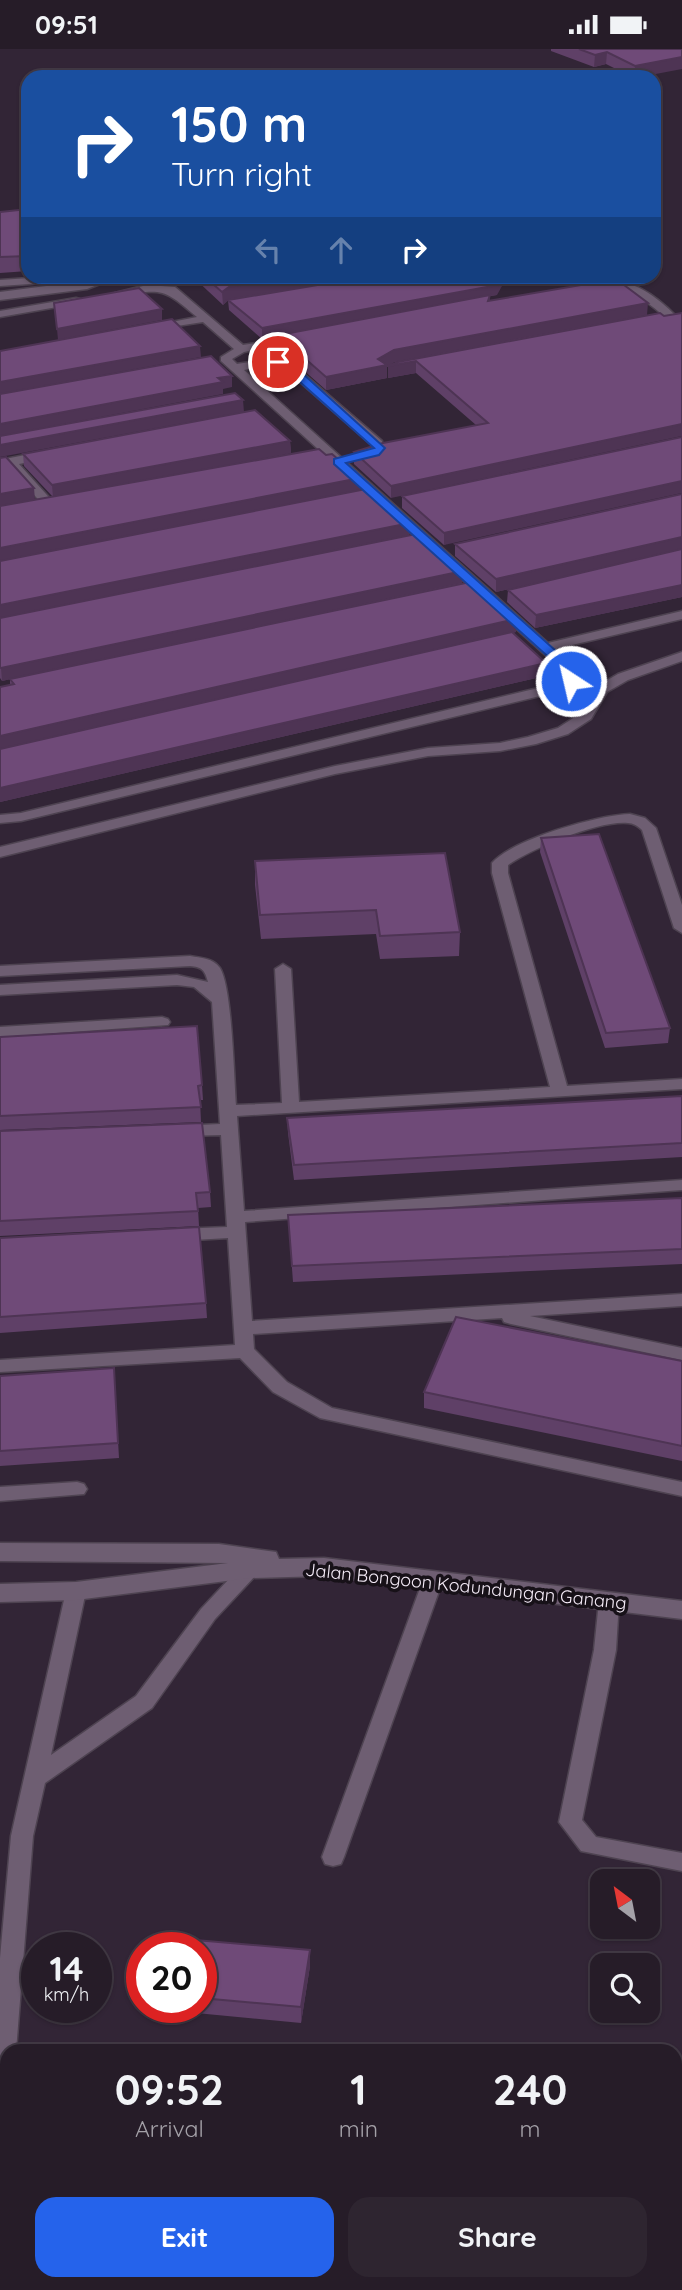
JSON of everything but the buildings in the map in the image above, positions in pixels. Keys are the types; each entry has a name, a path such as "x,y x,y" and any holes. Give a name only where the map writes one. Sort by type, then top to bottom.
{"street":[{"path":"0,296 90,284"},
{"path":"0,1552 219,1553 324,1567"},
{"name":"Jalan Bongoon Kodundungan Ganang","path":"0,1593 76,1591 250,1569 324,1567 682,1610"}],"lane":[{"path":"0,283 21,282"},
{"path":"620,284 633,287 677,316"},
{"path":"107,295 147,288 171,289 241,349"},
{"path":"0,314 94,297"},
{"path":"659,319 677,316"},
{"path":"142,330 207,318"},
{"path":"212,361 225,359 241,349 309,336"},
{"path":"0,820 564,686 571,681 571,671 544,648 523,637 498,599 470,588 445,551 417,540 396,503 368,495 338,461 319,453 282,411 225,359"},
{"path":"235,368 268,362 287,365 380,448 375,453 338,461"},
{"path":"250,396 263,393"},
{"path":"268,414 282,411"},
{"path":"5,463 52,454"},
{"path":"5,463 50,504"},
{"path":"544,648 682,615"},
{"path":"0,852 335,770 428,752 500,747 531,741 563,731 586,716 602,689 624,677 682,656"},
{"path":"560,1091 500,873 500,863 521,849 614,819 631,818 649,828 682,929"},
{"path":"0,971 190,961 205,963 214,969 220,1001 245,1351 280,1387 327,1413 682,1489"},
{"path":"283,969 291,1107"},
{"path":"0,989 177,980 199,983 220,1001"},
{"path":"0,1032 162,1023"},
{"path":"162,1132 291,1107 682,1084"},
{"path":"153,1237 236,1224 682,1185"},
{"path":"243,1328 682,1300"},
{"path":"487,1313 682,1354"},
{"path":"0,1366 245,1351"},
{"path":"0,1494 77,1489"},
{"path":"35,1778 144,1702 208,1614 250,1569"},
{"path":"333,1857 432,1580"},
{"path":"5,2044 22,1836 76,1591"},
{"path":"609,1601 605,1650 569,1822 590,1845 682,1862"}],"route":[{"path":"278,362 287,365 380,448 375,453 338,461 571,671 571,681"}]}
